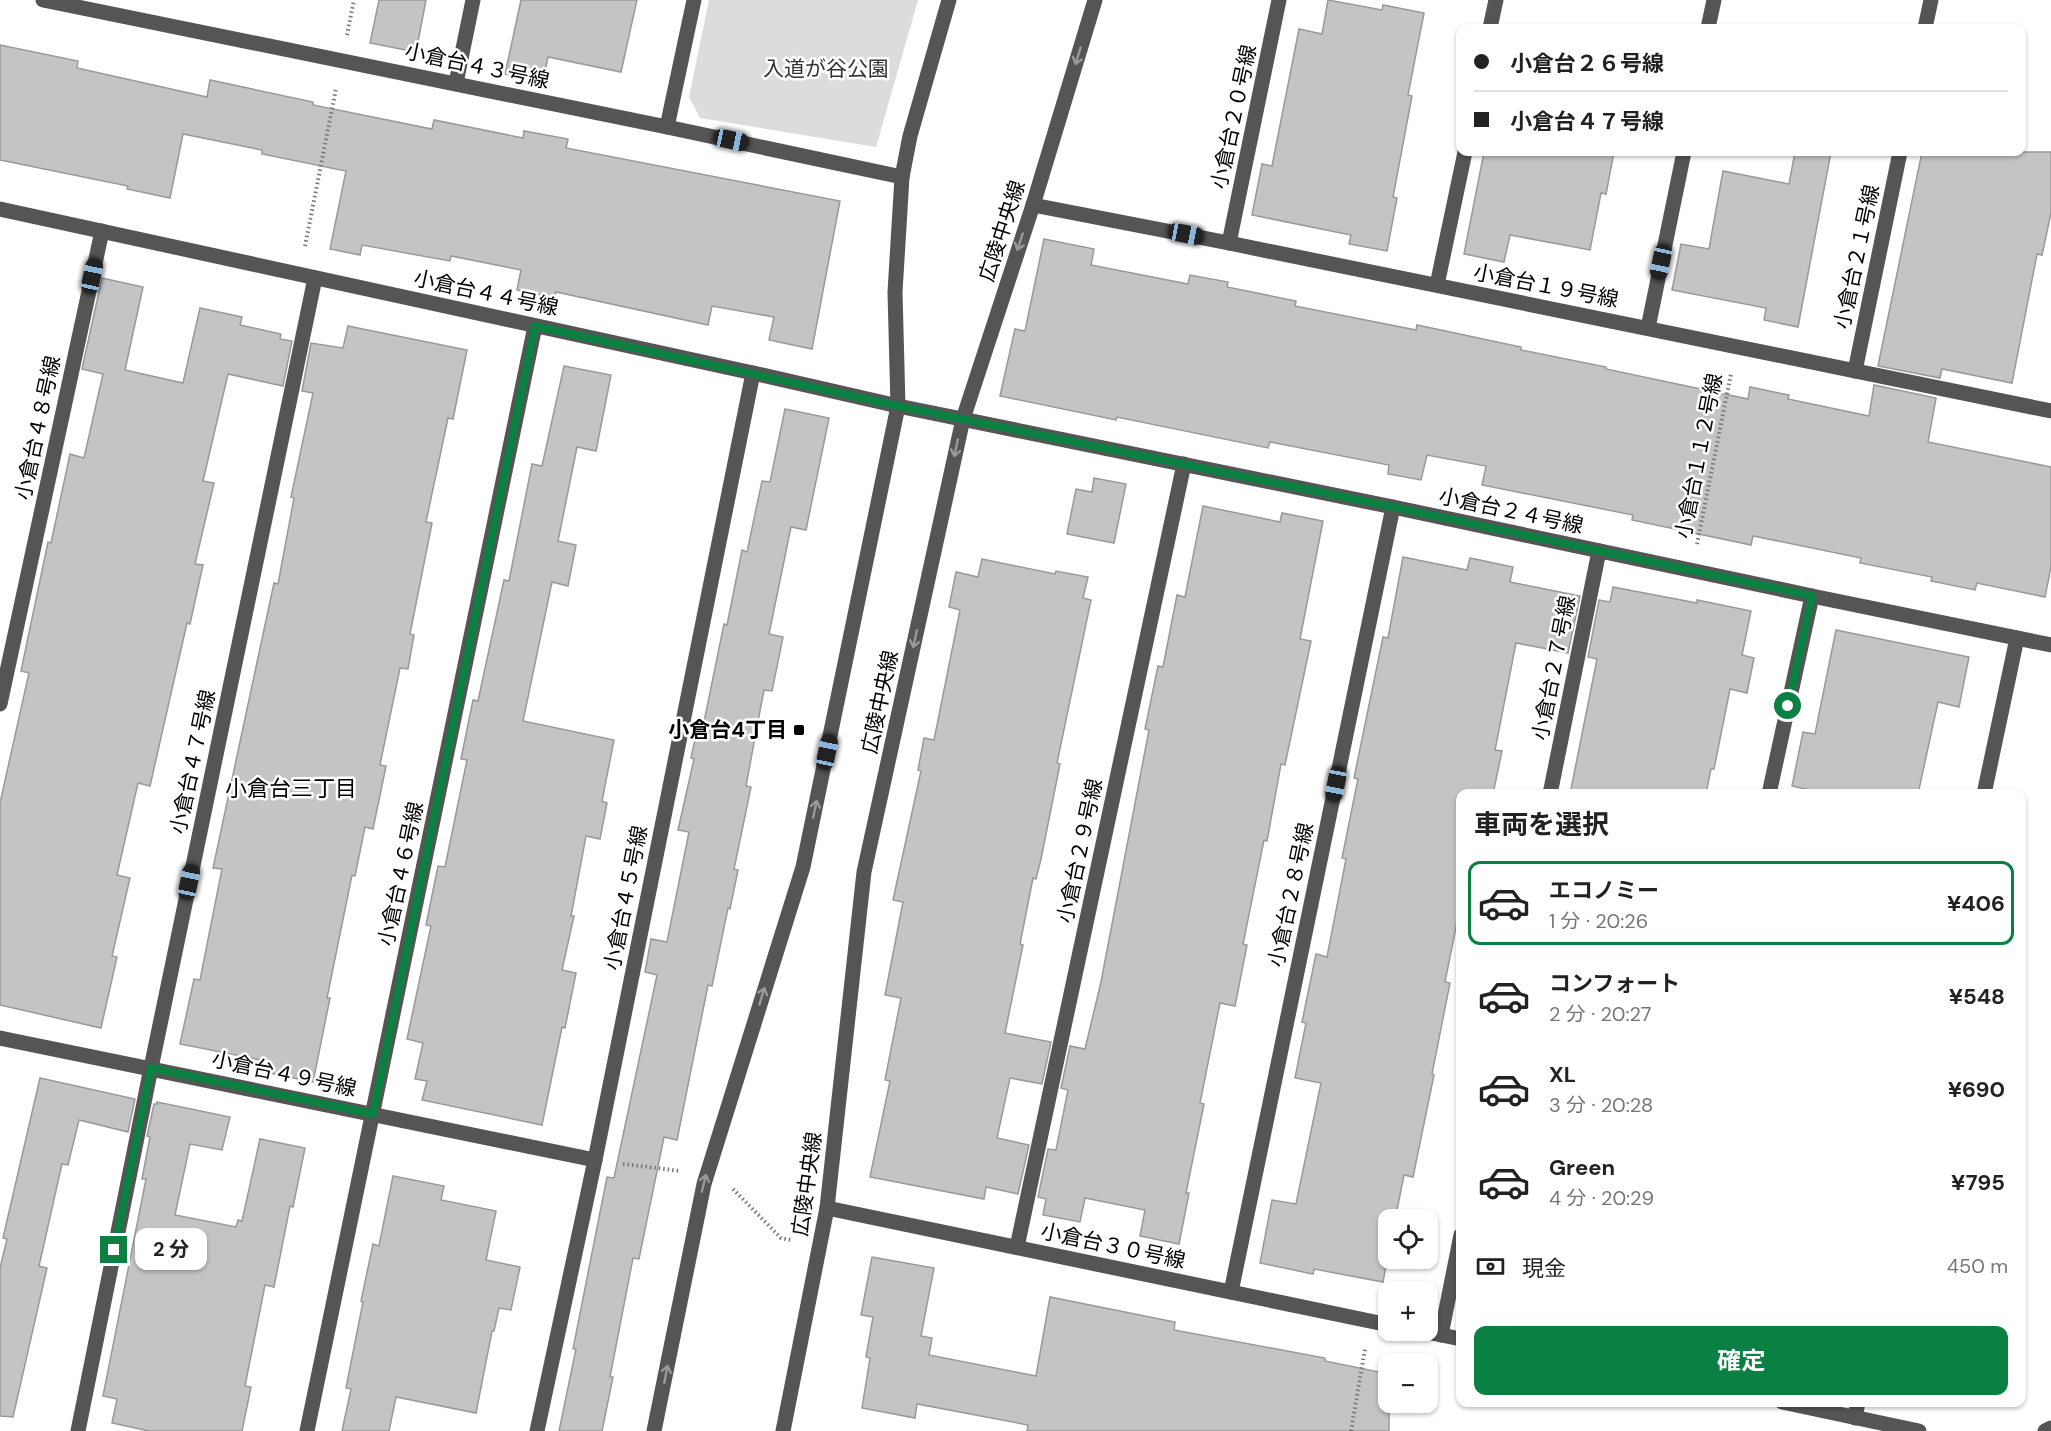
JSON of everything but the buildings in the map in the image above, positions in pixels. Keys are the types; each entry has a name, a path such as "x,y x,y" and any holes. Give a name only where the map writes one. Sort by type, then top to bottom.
{"street":[{"name":"小倉台４３号線","path":"43,0 456,83 902,177"},
{"path":"456,83 473,0"},
{"path":"667,127 694,0"},
{"name":"広陵中央線","path":"654,1431 704,1184 803,867 898,406 895,292 902,177 910,136 949,0"},
{"name":"広陵中央線","path":"783,1431 828,1208 864,872 963,419 1033,205 1095,0"},
{"name":"小倉台２０号線","path":"1229,243 1279,0"},
{"path":"1491,24 1496,0"},
{"path":"1709,24 1714,0"},
{"path":"1926,24 1930,0"},
{"path":"1437,285 1464,156"},
{"path":"1648,328 1683,156"},
{"name":"小倉台２１号線","path":"1855,371 1899,156"},
{"name":"小倉台１９号線","path":"1033,205 2051,411"},
{"name":"小倉台４４号線","path":"0,209 963,419"},
{"name":"小倉台４８号線","path":"0,704 102,231"},
{"name":"小倉台４７号線","path":"78,1431 315,278"},
{"name":"小倉台４６号線","path":"307,1431 535,326"},
{"name":"小倉台４５号線","path":"537,1431 595,1160 753,373"},
{"name":"小倉台２４号線","path":"963,419 2051,645"},
{"name":"小倉台２９号線","path":"1017,1247 1184,464"},
{"name":"小倉台２８号線","path":"1231,1292 1393,507"},
{"name":"小倉台２７号線","path":"1551,789 1599,551"},
{"path":"1770,789 1812,596"},
{"path":"1985,789 2016,638"},
{"name":"小倉台４９号線","path":"0,1038 595,1160"},
{"name":"小倉台３０号線","path":"828,1208 1378,1323"},
{"path":"1441,1335 1456,1261"},
{"path":"1438,1334 1456,1338"},
{"path":"1829,1407 1857,1410 1919,1431"},
{"path":"2045,1431 2051,1428"}],"path":[{"path":"315,278 304,244 354,0"},
{"name":"小倉台１１２号線","path":"1691,571 1737,346"},
{"path":"595,1160 683,1171"},
{"path":"729,1185 781,1238 800,1242"},
{"path":"1352,1431 1369,1322"}],"green space":[{"name":"入道が谷公園","path":"709,0 918,0 876,147 700,118 689,97"}],"place":[{"name":"小倉台4丁目","path":"799,730"}],"district":[{"name":"小倉台三丁目","path":"291,788"}],"route":[{"path":"114,1250 151,1068 373,1114 535,326 898,406 1393,507 1812,596 1788,706"}]}
